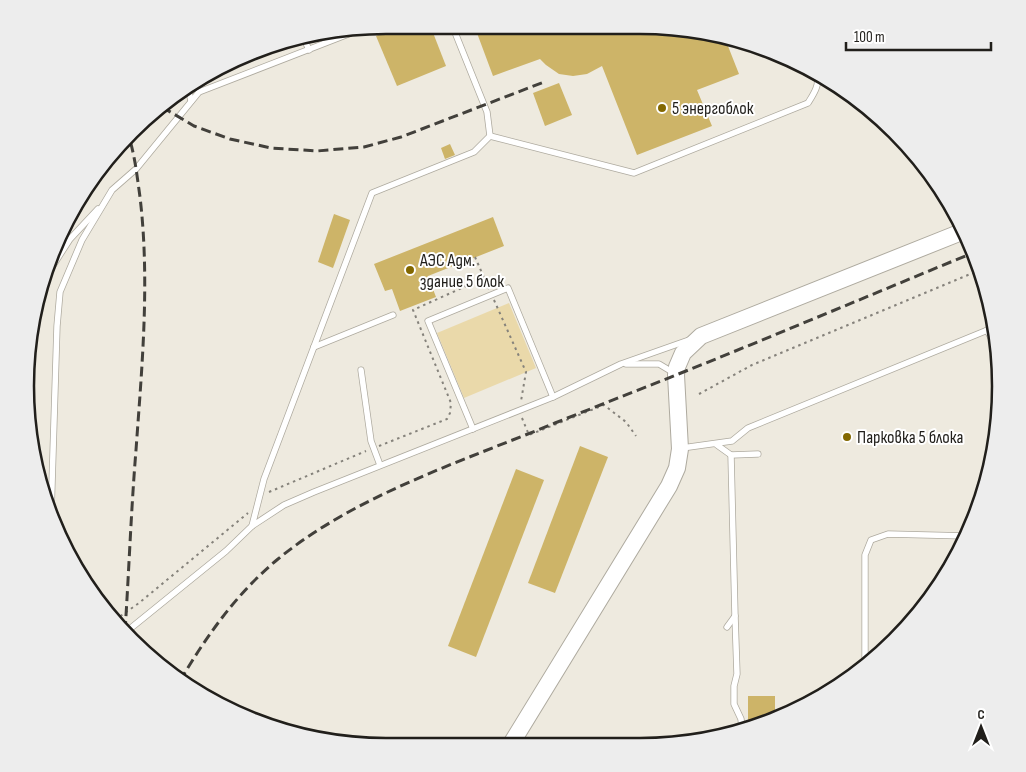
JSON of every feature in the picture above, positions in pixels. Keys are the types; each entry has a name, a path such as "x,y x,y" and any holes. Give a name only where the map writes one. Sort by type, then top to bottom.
{"main road":[{"path":"515,738 669,486 677,468 680,449 676,375 683,353 701,336 958,234"}],"lane":[{"path":"456,34 487,112 490,136"},
{"path":"52,497 57,326 60,292 82,240 112,190 136,169 199,92 341,37"},
{"path":"306,44 308,50"},
{"path":"490,136 634,173 808,103 818,82"},
{"path":"189,94 190,101"},
{"path":"252,526 264,479 372,193 474,152 490,136"},
{"path":"59,257 70,239 106,200"},
{"path":"473,429 428,321 508,288 553,397"},
{"path":"314,347 393,315"},
{"path":"680,449 717,445 732,441 748,428 987,330"},
{"path":"131,628 226,551 252,526 284,505 553,397 621,364 701,336"},
{"path":"621,364 659,364 676,375"},
{"path":"361,370 371,440 380,465"},
{"path":"717,445 731,456 758,454"},
{"path":"731,456 737,674 734,686 734,704 742,719 742,723"},
{"path":"865,656 866,555 871,540 888,534 959,536"},
{"path":"727,627 736,616"}],"path":[{"path":"475,257 526,372"},
{"path":"699,394 752,365 974,273"},
{"path":"120,617 139,603 272,490 446,419 450,413 451,403 413,310 484,278"},
{"path":"529,435 604,405 626,422 636,436"}],"shaded area":[{"path":"509,303 536,368 464,398 437,333"}],"building":[{"path":"386,34 434,34 446,66 397,86 376,36"},
{"name":"5 энергоблок","path":"477,34 640,34 686,37 728,45 739,74 697,90 712,126 637,155 602,66 587,74 573,76 559,74 540,59 493,76"},
{"path":"559,83 572,115 545,126 533,93"},
{"path":"450,144 455,155 445,159 441,148"},
{"path":"334,214 350,220 333,268 318,262"},
{"name":"АЭС Адм. здание 5 блок","path":"493,217 504,246 428,276 436,297 400,311 392,289 385,291 374,264"},
{"path":"580,446 608,457 555,593 528,583"},
{"path":"516,469 544,480 476,657 448,646"},
{"path":"748,696 775,696 775,711 748,721"}],"railway":[{"path":"168,110 194,126 230,139 271,148 317,151 364,147 401,137 544,82"},
{"path":"125,623 143,355 145,292 140,197 130,144"},
{"path":"184,674 212,631 249,586 278,559 309,536 341,516 411,481 447,466 713,360 967,255"}],"place":[{"name":"5 энергоблок","path":"662,108"},
{"name":"АЭС Адм. здание 5 блок","path":"410,270"},
{"name":"Парковка 5 блока","path":"847,437"}]}
